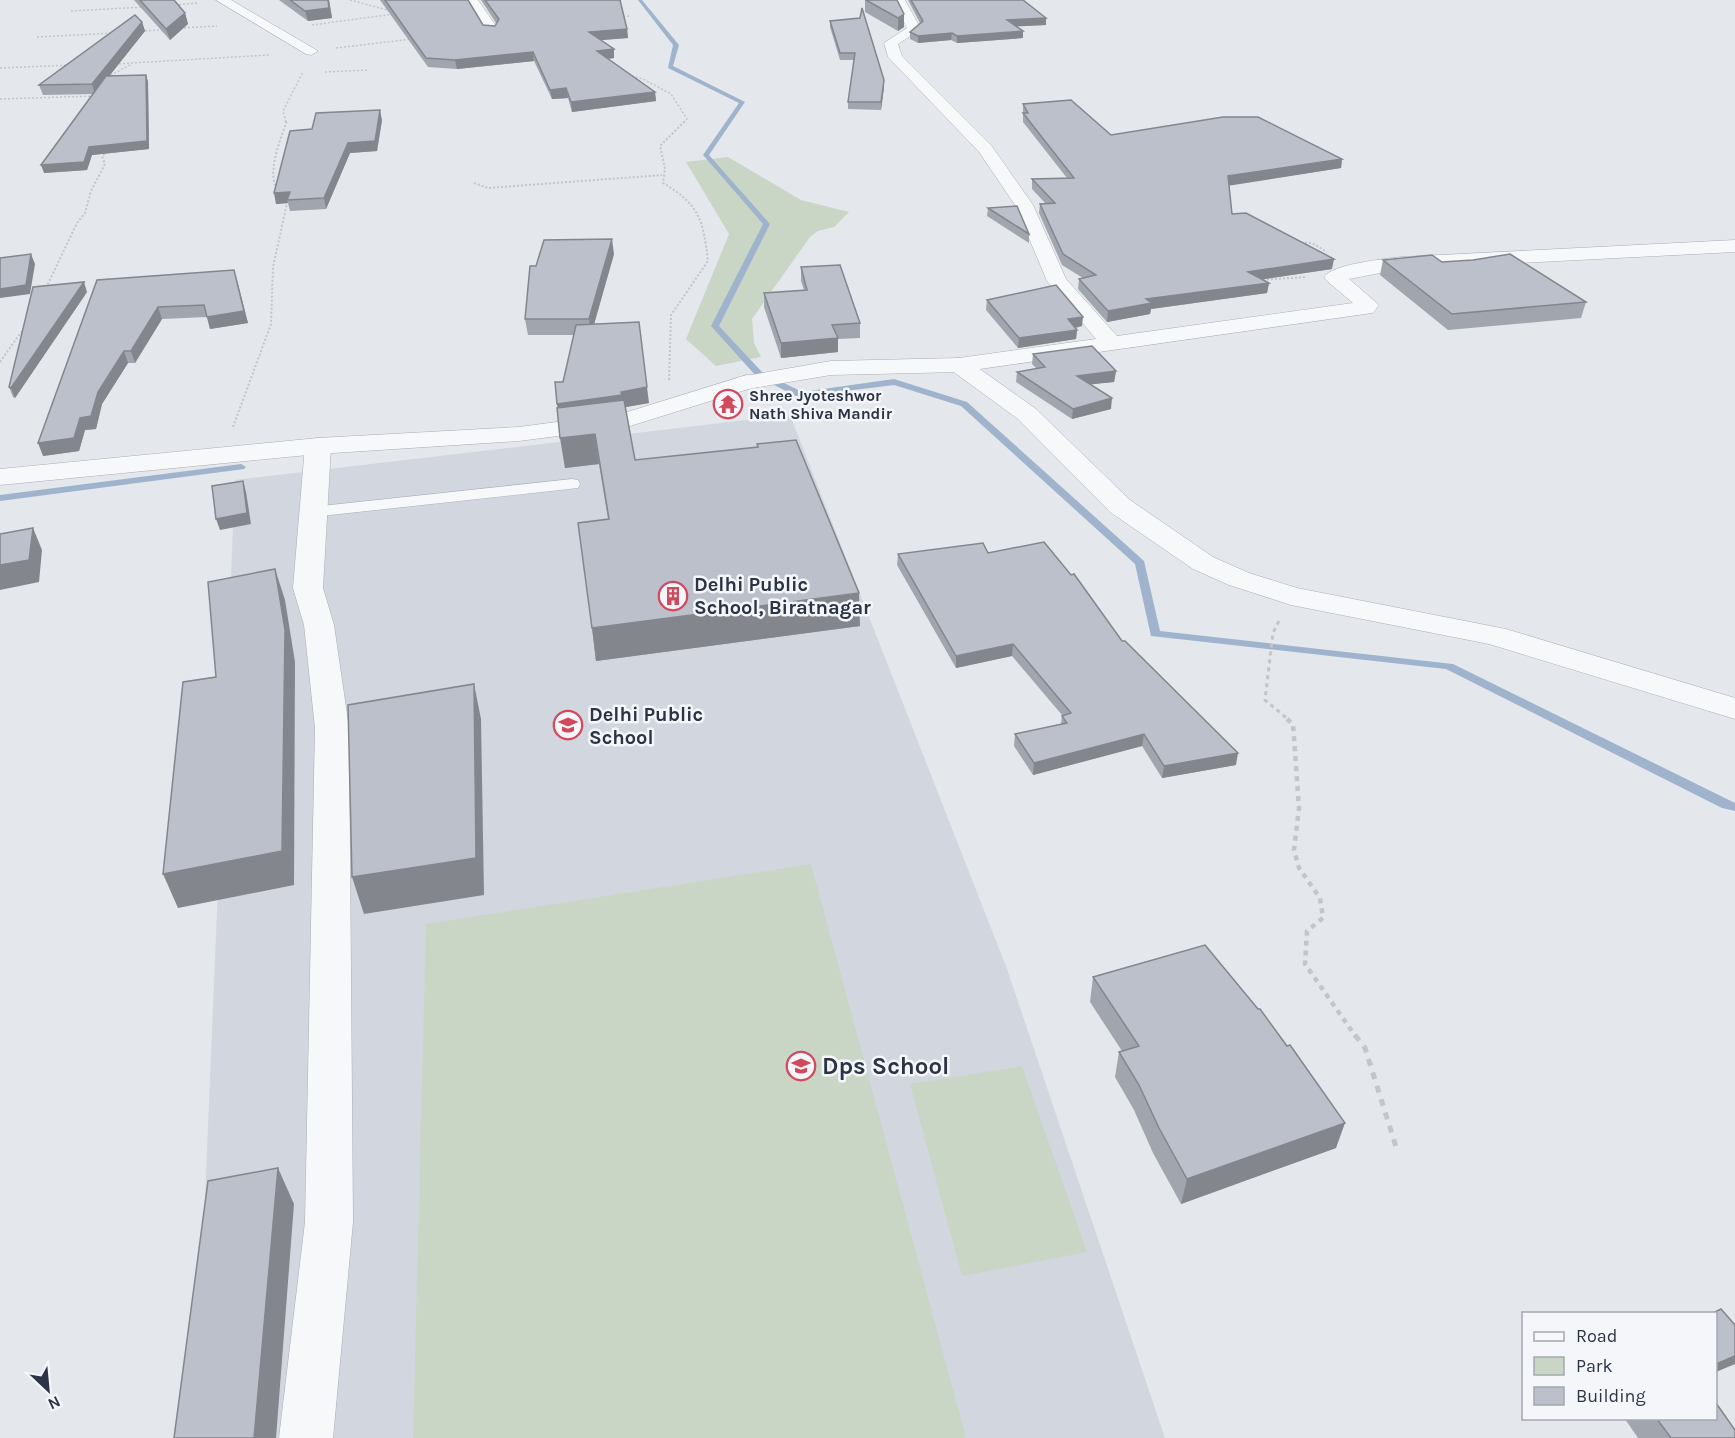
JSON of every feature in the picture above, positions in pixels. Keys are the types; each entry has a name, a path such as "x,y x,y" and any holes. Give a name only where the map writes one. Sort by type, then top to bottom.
{"street":[{"path":"472,0 491,29"},
{"path":"899,0 914,28 891,44 895,57 985,149 1024,205 1057,281 1110,342"},
{"path":"224,1 311,51"},
{"path":"1334,277 1354,270 1451,259 1605,254 1735,246"},
{"path":"0,477 318,446 519,434 627,420 776,375 879,365 959,365 1365,308 1368,305 1334,277"},
{"path":"959,365 1028,414 1120,506 1203,563 1239,579 1291,596 1495,636 1735,709"},
{"path":"306,1438 329,1221 332,728 319,625 308,588 318,446"}],"lane":[{"path":"312,512 572,484"}],"path":[{"path":"276,29 401,14 350,0"},
{"path":"170,5 224,1"},
{"path":"70,11 148,7"},
{"path":"175,29 263,22"},
{"path":"142,31 164,30"},
{"path":"37,37 119,33"},
{"path":"103,83 108,76 134,63"},
{"path":"323,72 368,70"},
{"path":"222,456 271,324 273,267 287,203 274,189 273,169 287,119 283,111 302,72 313,72"},
{"path":"622,73 643,79 671,94 687,119 660,146 665,169 662,176 663,183 685,196 701,215 708,261 671,315 669,407"},
{"path":"75,96 90,93"},
{"path":"0,99 98,96"},
{"path":"46,289 103,170 105,164 102,156 110,149"},
{"path":"474,183 488,188 662,176"},
{"path":"1256,280 1334,277 1347,263 1312,243 1292,242"},
{"path":"0,362 29,321"},
{"path":"1273,633 1265,696 1271,707 1293,724 1299,808 1294,850 1299,868 1320,898 1323,918 1307,931 1305,964 1334,1008 1365,1048 1397,1150"}],"shaded area":[{"name":"Delhi Public School","path":"790,415 1007,969 1165,1438 195,1438 235,480"}],"green space":[{"path":"728,157 801,200 849,212 834,227 818,231 810,237 752,319 754,343 761,357 716,366 686,339 729,234 686,162"},
{"path":"811,864 966,1438 413,1438 426,924"},
{"path":"1022,1066 1087,1252 962,1276 910,1084"}],"building":[{"path":"140,0 174,0 185,13 166,29"},
{"path":"290,0 328,0 329,8 305,11"},
{"path":"385,0 468,0 483,25 495,26 499,19 485,0 620,0 627,29 589,32 614,49 597,51 655,92 571,102 566,88 550,90 533,52 455,60 426,58"},
{"path":"866,0 897,0 904,14 898,18"},
{"path":"911,0 1023,0 1046,18 1007,20 1023,31 957,36 952,33 918,36 910,32 923,21"},
{"path":"862,8 884,80 881,102 848,102 855,53 840,53 830,21 860,18"},
{"path":"135,15 142,22 92,84 39,85"},
{"path":"146,75 147,141 89,147 84,162 41,165 106,76"},
{"path":"1071,100 1111,135 1223,117 1258,117 1342,159 1228,176 1232,214 1246,213 1334,259 1248,272 1269,283 1146,299 1152,303 1108,311 1079,279 1096,275 1063,254 1040,204 1055,203 1032,179 1074,178 1023,113 1028,113 1023,104"},
{"path":"380,110 375,141 348,143 324,198 287,200 290,192 274,193 290,131 312,129 316,113"},
{"path":"1017,206 1029,234 988,208"},
{"path":"612,239 589,319 525,319 530,266 536,266 544,240"},
{"path":"31,254 26,285 0,289 0,258"},
{"path":"1510,254 1586,302 1452,314 1383,260 1432,255 1442,262"},
{"path":"840,265 860,323 832,325 838,338 781,343 764,293 807,290 801,267"},
{"path":"234,270 244,311 207,317 204,305 158,307 131,351 124,351 98,392 91,416 80,418 74,438 38,443 97,280"},
{"path":"84,282 11,388 9,387 33,287"},
{"path":"1056,285 1083,317 1068,319 1077,330 1019,338 987,300"},
{"path":"639,322 647,387 621,392 622,395 557,404 555,382 563,382 576,325"},
{"path":"1092,346 1116,371 1077,376 1112,398 1073,409 1017,372 1045,367 1033,354"},
{"path":"624,400 635,460 758,447 757,444 796,440 859,593 592,628 578,523 609,519 595,434 560,438 557,408"},
{"path":"243,481 247,513 216,519 212,486"},
{"path":"33,528 29,560 0,565 0,534"},
{"path":"1044,542 1071,575 1074,574 1122,641 1125,641 1238,753 1164,766 1144,734 1034,763 1015,734 1067,723 1062,716 1071,713 1013,644 956,656 898,554 983,543 988,553"},
{"path":"275,569 285,630 282,851 163,874 183,682 216,677 208,582"},
{"path":"474,684 476,858 352,877 348,705"},
{"path":"1205,945 1260,1009 1287,1046 1290,1045 1345,1123 1187,1179 1139,1085 1119,1052 1139,1046 1093,977"},
{"path":"278,1168 254,1438 174,1438 208,1181"},
{"path":"1721,1309 1735,1325 1735,1356 1717,1364 1717,1312 1715,1312"},
{"path":"1717,1404 1735,1430 1735,1438 1671,1438 1658,1420 1717,1420"}],"waterway":[{"path":"640,0 676,45 670,67 742,102 706,155 767,224 715,326 759,374 801,395 894,382 964,404 1140,563 1155,634 1449,666 1735,807"},
{"path":"0,498 241,467"}],"place":[{"name":"Shree Jyoteshwor Nath Shiva Mandir","path":"728,404"},
{"name":"Delhi Public School, Biratnagar","path":"673,596"},
{"name":"Delhi Public School","path":"568,725"},
{"name":"Dps School","path":"801,1066"}]}
